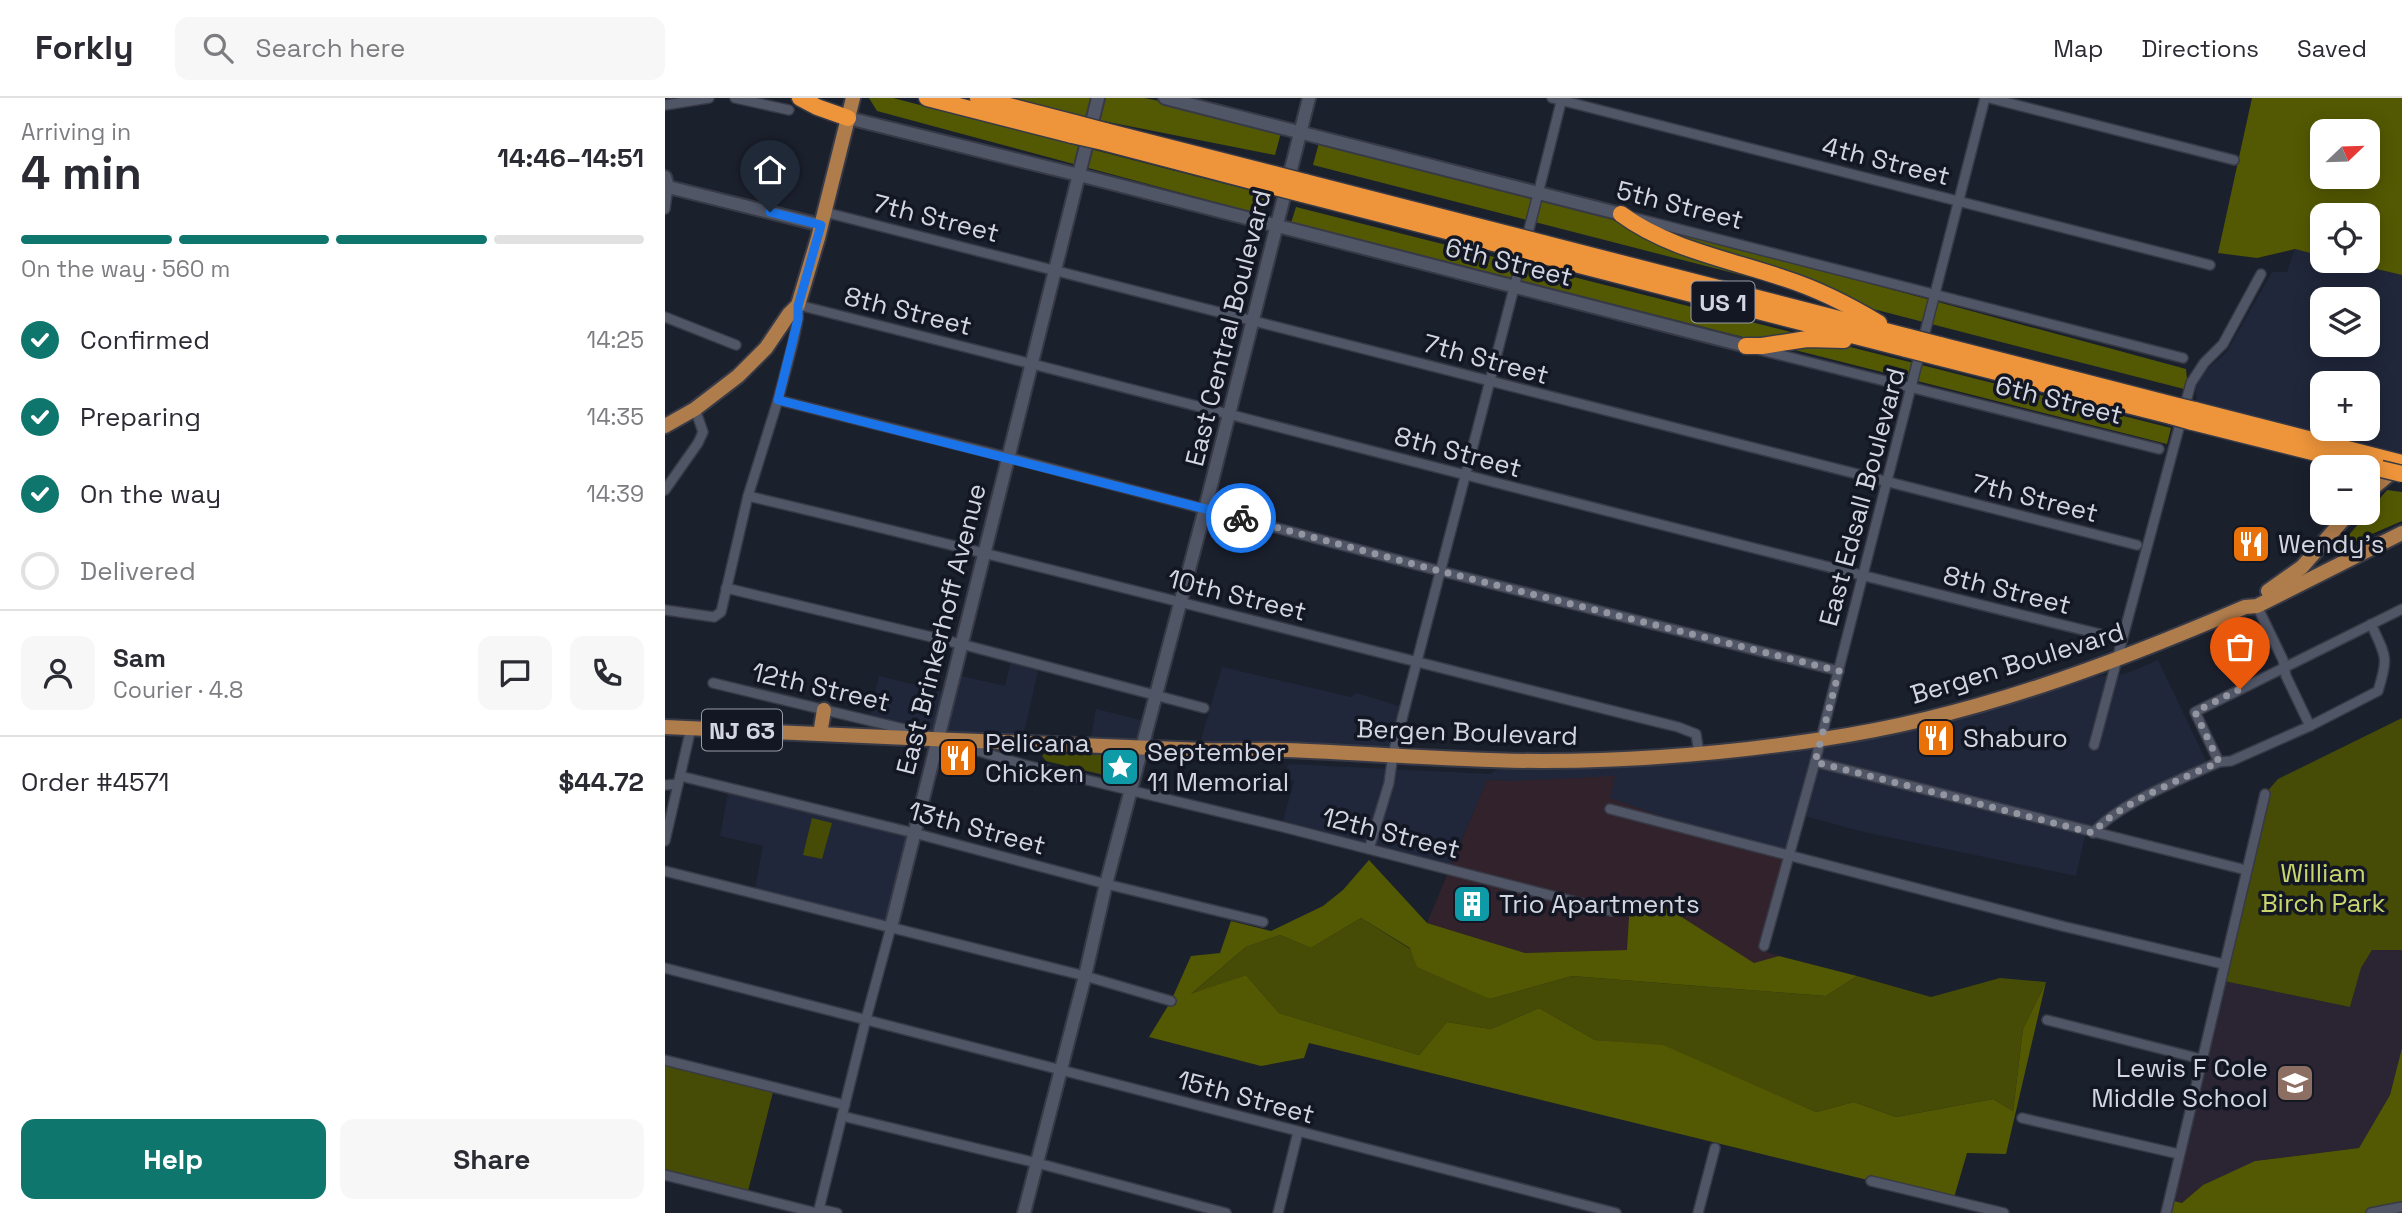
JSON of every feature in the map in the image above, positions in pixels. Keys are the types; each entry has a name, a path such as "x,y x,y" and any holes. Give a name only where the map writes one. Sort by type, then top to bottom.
{"highway":[{"name":"US 1","path":"927,98 1073,129 1273,180 1511,241 1874,340 1904,340"},
{"name":"US 1","path":"978,98 1073,129"},
{"path":"795,104 817,107 848,118"},
{"path":"1621,214 1646,231 1664,239 1825,293 1847,303 1904,340"},
{"name":"US 1","path":"1541,249 2173,411 2394,464 2402,474"},
{"path":"1746,346 1822,339 1874,340"}],"main road":[{"path":"665,426 695,409 738,376 761,353 798,306 853,98"},
{"name":"East Brinkerhoff Avenue","path":"891,927 1098,98"},
{"name":"5th Street","path":"1165,98 1621,214"},
{"name":"East Central Boulevard","path":"1024,1213 1309,98"},
{"name":"6th Street","path":"848,118 1746,346"},
{"path":"666,182 823,218"},
{"path":"2380,479 2394,464"},
{"name":"Bergen Boulevard","path":"2251,606 2298,571 2338,525"},
{"name":"Bergen Boulevard","path":"665,727 1142,748 1394,754 1543,761 1699,754 1821,740 1972,706 2063,679 2251,606 2402,533"},
{"path":"820,734 824,710"}],"street":[{"path":"665,105 709,98"},
{"path":"735,98 795,104"},
{"path":"1987,98 2234,160"},
{"name":"East Edsall Boulevard","path":"1764,946 1864,577 1987,98"},
{"path":"1369,849 1389,783 1416,663 1488,382 1516,287 1558,99"},
{"name":"4th Street","path":"1558,99 2210,265"},
{"path":"665,209 666,182"},
{"name":"5th Street","path":"1621,214 2183,358"},
{"name":"7th Street","path":"823,218 1055,269 1488,382 2137,545"},
{"path":"2094,745 2191,383 2204,363 2223,344 2260,274"},
{"path":"665,610 714,617 721,612 748,496 796,331 798,306"},
{"name":"8th Street","path":"798,306 1229,413 1464,476 1864,577 2108,636"},
{"path":"665,317 736,345"},
{"name":"6th Street","path":"1746,346 2159,449"},
{"path":"778,400 1839,671"},
{"path":"665,490 703,432 695,409"},
{"name":"10th Street","path":"748,496 984,551 1416,663 1678,727 1696,734 1699,754"},
{"path":"726,589 961,644 1203,708"},
{"path":"2251,606 2284,666 2286,676 2310,726"},
{"path":"2219,762 2195,712 2402,609"},
{"path":"2093,833 2104,820 2125,807 2219,762 2231,761 2310,726 2378,691 2387,664 2371,624"},
{"name":"12th Street","path":"713,683 937,738 1025,765 1611,911"},
{"path":"665,841 691,728"},
{"path":"1815,762 2246,870"},
{"name":"13th Street","path":"665,785 679,780 914,833 1263,922"},
{"path":"2166,1213 2265,794"},
{"path":"1610,809 2090,933 2223,964"},
{"path":"665,870 1085,976 1171,1001"},
{"path":"818,1211 891,927"},
{"name":"15th Street","path":"665,968 1616,1213"},
{"path":"2047,1020 2201,1059"},
{"path":"665,1060 843,1111 1226,1213"},
{"path":"2022,1118 2179,1154"},
{"path":"1278,1213 1298,1132"},
{"path":"1697,1213 1715,1148"},
{"path":"665,1175 818,1211 837,1213"},
{"path":"1871,1181 2004,1213"},
{"path":"2371,1213 2402,1207"}],"shaded area":[{"path":"869,98 893,98 1268,195 1263,215 877,111"},
{"path":"1010,98 1144,98 1283,125 1275,155 1058,112"},
{"path":"2252,98 2402,98 2402,275 2380,270 2380,203 2310,203 2310,253 2295,249 2257,258 2218,253"},
{"path":"1321,135 2186,369 2188,390 1313,165"},
{"path":"1296,207 2171,428 2167,444 1291,223"},
{"path":"2295,249 2310,253 2310,273 2380,273 2380,270 2402,275 2402,456 2342,441 2380,441 2380,371 2310,371 2310,433 2197,405 2195,379 2226,353 2272,272 2287,272"},
{"path":"2387,490 2402,492 2402,521 2337,549 2357,525 2380,525 2380,498"},
{"path":"1012,658 1039,666 1022,742 937,738 869,721 879,676 948,693 953,674 1005,686"},
{"path":"2158,660 2211,771 2126,809 2086,831 2076,876 1864,832 1800,815 1787,856 1608,799 1514,781 1487,780 1449,870 1369,849 1283,821 1294,781 1284,778 1288,764 1490,774 1511,760 1821,740 2063,679 2125,674"},
{"path":"1222,667 1351,697 1357,693 1405,708 1388,748 1299,744 1198,750"},
{"path":"1096,709 1148,722 1142,748 1090,745"},
{"path":"1615,776 1610,798 1787,860 1764,951 1779,956 1754,964 1669,909 1630,902 1628,950 1525,953 1427,923 1487,780"},
{"path":"729,788 914,833 891,927 754,894 763,846 720,836"},
{"path":"1369,860 1427,923 1525,953 1627,950 1630,902 1669,909 1754,963 1779,956 1857,976 1826,996 1572,976 1490,999 1417,967 1410,948 1361,918 1311,948 1280,935 1246,947 1191,994 1246,975 1279,1013 1419,1055 1447,1022 1491,1029 1539,1008 1595,1040 1663,1045 1816,1112 1854,1102 1896,1117 1993,1099 2013,1111 2023,1029 2046,982 2006,1154 1967,1153 1953,1201 1309,1043 1304,1058 1261,1066 1149,1037 1171,1001 1191,956 1220,953 1231,921 1271,931 1323,906 1343,890"},
{"name":"Lewis F Cole Middle School","path":"2372,950 2402,950 2402,1048 2390,1095 2359,1148 2255,1161 2203,1185 2181,1204 2169,1200 2219,980 2350,1007 2361,968"},
{"path":"2402,1048 2402,1207 2371,1213 2166,1213 2169,1200 2182,1203 2203,1185 2255,1161 2359,1148 2390,1095"}],"green space":[{"name":"William Birch Park","path":"2402,718 2402,950 2372,950 2361,968 2350,1007 2219,980 2265,794 2278,779"},
{"path":"1045,753 1130,756 1133,761 1129,777 1124,780 1046,761 1042,756"},
{"path":"812,818 832,823 822,859 803,855"},
{"path":"1361,918 1490,999 1572,976 1826,996 1857,976 1931,997 2000,978 2046,982 2023,1029 2013,1111 1993,1099 1896,1117 1854,1102 1816,1112 1663,1046 1595,1040 1539,1008 1491,1029 1447,1022 1419,1055 1279,1013 1246,975 1189,996 1246,947 1280,935 1311,948"},
{"path":"665,1060 774,1088 747,1195 665,1175"}],"way so far":[{"path":"1241,518 1839,671 1815,762 2093,833 2104,820 2125,807 2219,762 2195,712 2240,689"}],"place":[{"name":"Wendy's","path":"2251,544"},
{"name":"Shaburo","path":"1936,738"},
{"name":"Pelicana Chicken","path":"958,758"},
{"name":"September 11 Memorial","path":"1120,767"},
{"name":"Trio Apartments","path":"1472,904"},
{"name":"Lewis F Cole Middle School","path":"2295,1083"}],"route":[{"path":"770,212 821,225 798,306 793,343 778,400 1241,518"}]}
